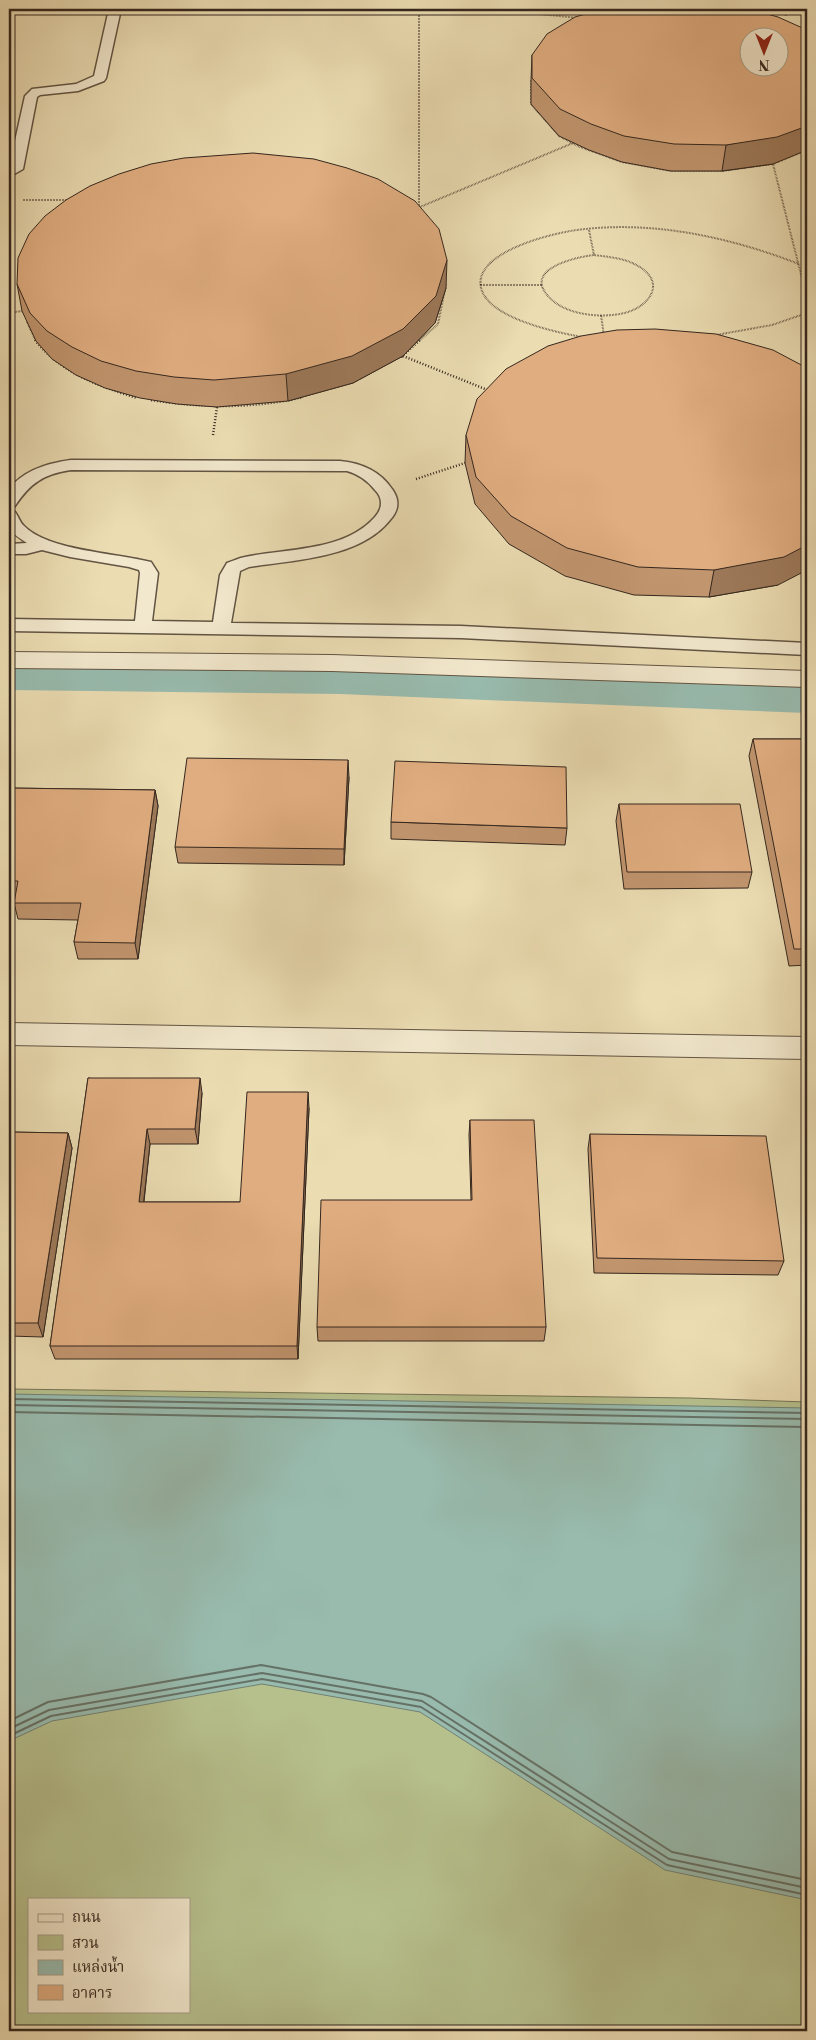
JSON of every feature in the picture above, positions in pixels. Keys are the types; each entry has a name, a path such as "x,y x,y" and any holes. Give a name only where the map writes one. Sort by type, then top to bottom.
{"street":[{"path":"9,660 332,663 807,679"},
{"path":"9,1034 807,1048"}],"lane":[{"path":"9,173 16,169 31,96 36,92 78,87 100,78 115,9"},
{"path":"9,502 18,489 41,473 51,468 71,465 348,466 366,473 385,490 390,502 389,510 378,525 360,537 323,548 244,562 233,567 229,575 221,628"},
{"path":"9,516 13,524 20,530 44,544 81,554 133,562 145,566 149,574 143,627"},
{"path":"9,549 44,544"},
{"path":"9,625 461,632 807,649"}],"path":[{"path":"419,9 419,207"},
{"path":"489,9 586,19"},
{"path":"530,80 531,104 559,136 622,162 671,171 722,171 773,164 807,150"},
{"path":"412,210 574,143"},
{"path":"773,164 807,298"},
{"path":"22,200 77,200"},
{"path":"587,338 541,329 520,321 489,300 482,292 480,285 482,272 489,263 507,251 553,234 630,228 704,236 755,247 799,264"},
{"path":"589,230 594,255"},
{"path":"594,255 612,257 636,265 643,269 652,279 654,289 649,299 638,307 622,313 601,315 569,310 555,303 546,295 542,285 543,276 550,267 569,259 594,255"},
{"path":"395,360 404,356 438,324 446,288 445,279"},
{"path":"480,285 542,285"},
{"path":"23,306 22,311 36,340 52,359 76,375 106,388 140,398"},
{"path":"9,313 22,311"},
{"path":"715,335 772,325 807,313"},
{"path":"601,315 605,339"},
{"path":"404,356 496,393"},
{"path":"149,400 217,407 288,401 306,396"},
{"path":"385,490 465,463 468,454"}],"green space":[{"path":"9,1389 689,1398 807,1402 807,2031 9,2031"}],"water":[{"path":"9,1394 807,1408 807,1900 665,1870 420,1712 262,1684 52,1721 9,1741"}],"building":[{"path":"603,9 749,9 778,17 807,30 807,126 777,137 726,145 674,144 624,136 591,124 560,109 532,78 532,55 547,34 575,17"},
{"path":"253,153 314,159 347,168 378,179 415,201 439,229 447,260 436,296 403,329 352,356 286,374 214,380 174,377 136,371 101,361 72,347 47,331 30,313 17,284 18,258 29,234 45,216 66,200 90,186 151,164 184,158"},
{"path":"655,329 716,334 773,350 807,368 807,545 784,557 714,570 638,567 567,548 511,516 476,477 466,435 477,399 506,369 548,346 581,336 617,330"},
{"path":"753,739 807,739 807,949 794,949"},
{"path":"187,758 348,760 344,849 175,847"},
{"path":"395,761 566,767 567,828 391,822"},
{"path":"9,788 155,790 135,943 74,942 81,903 14,903 18,881 9,881"},
{"path":"619,804 740,804 752,872 627,872"},
{"path":"88,1078 200,1078 195,1129 147,1129 139,1202 240,1202 247,1092 308,1092 297,1346 50,1346"},
{"path":"470,1120 534,1120 546,1327 317,1327 321,1200 472,1200"},
{"path":"9,1132 68,1133 38,1323 9,1323"},
{"path":"590,1134 766,1136 784,1261 597,1258"}],"waterway":[{"path":"9,676 340,680 807,699"}]}
